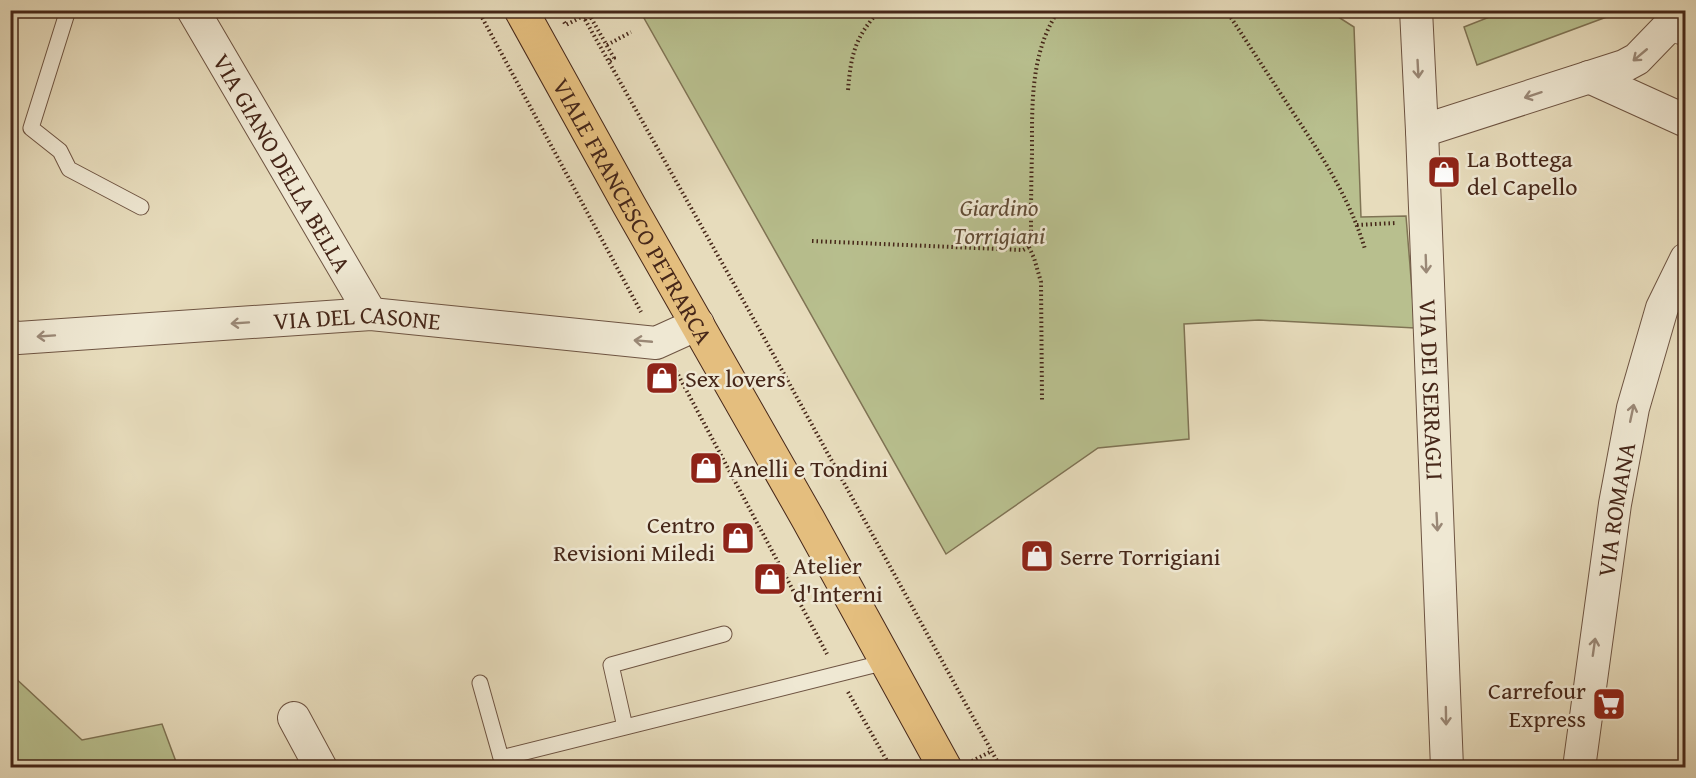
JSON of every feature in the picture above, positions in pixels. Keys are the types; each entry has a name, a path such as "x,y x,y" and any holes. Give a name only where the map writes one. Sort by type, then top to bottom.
{"main road":[{"name":"VIALE FRANCESCO PETRARCA","path":"521,10 629,206 808,519 945,768"}],"street":[{"name":"VIA GIANO DELLA BELLA","path":"193,10 371,314"},
{"name":"VIA DEI SERRAGLI","path":"1416,10 1448,768"},
{"path":"1422,131 1624,66 1637,59 1666,29 1672,26 1686,29"},
{"path":"1588,77 1686,121"},
{"name":"VIA ROMANA","path":"1579,768 1613,516 1633,408 1662,308 1686,259"},
{"name":"VIA DEL CASONE","path":"10,336 18,338 371,314 656,343 698,324"},
{"path":"294,718 321,768"}],"lane":[{"path":"68,10 31,128 60,151 69,169 141,207"},
{"path":"625,727 611,665 724,634"},
{"path":"480,683 501,758 886,662"}],"path":[{"path":"478,10 644,318"},
{"path":"812,241 1023,250 1029,247 1031,243 1032,105 1036,65 1050,23 1059,10"},
{"path":"1226,10 1315,145 1345,196 1365,249"},
{"path":"848,90 850,65 861,33 879,11"},
{"path":"561,16 566,25 583,16 757,325 1001,768"},
{"path":"584,19 591,16 614,58 608,62"},
{"path":"607,45 631,32"},
{"path":"1357,225 1398,223"},
{"path":"1029,247 1041,282 1042,400"},
{"path":"666,362 674,367 838,675 891,768"}],"green space":[{"name":"Giardino Torrigiani","path":"640,11 1329,11 1354,27 1361,217 1406,216 1415,328 1259,320 1184,324 1189,439 1098,448 946,554"},
{"path":"1491,11 1619,11 1477,65 1464,27 1492,16"},
{"path":"11,674 82,740 162,724 178,767 11,767"}],"place":[{"name":"La Bottega del Capello","path":"1444,172"},
{"name":"Sex lovers","path":"662,378"},
{"name":"Anelli e Tondini","path":"706,468"},
{"name":"Centro Revisioni Miledi","path":"738,538"},
{"name":"Serre Torrigiani","path":"1037,556"},
{"name":"Atelier d'Interni","path":"770,579"},
{"name":"Carrefour Express","path":"1609,704"}]}
